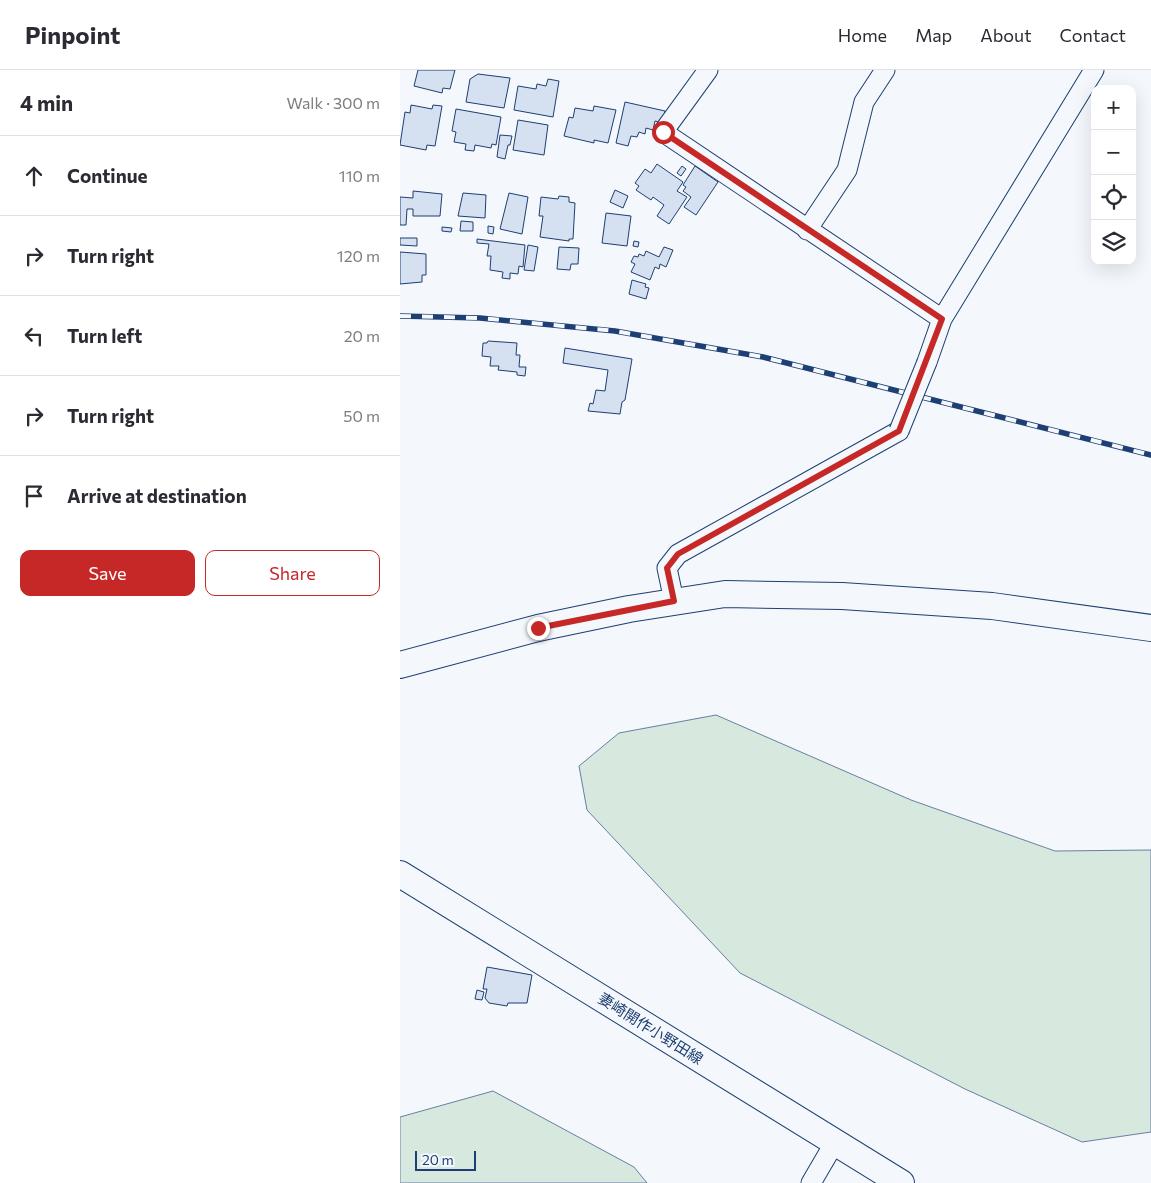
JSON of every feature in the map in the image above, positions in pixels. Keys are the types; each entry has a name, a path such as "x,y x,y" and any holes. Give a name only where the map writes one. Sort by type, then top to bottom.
{"street":[{"path":"708,70 663,132 942,319"},
{"path":"807,230 847,170 864,102 885,70"},
{"path":"674,601 667,568 678,554 899,431 942,319 1094,70"},
{"path":"400,665 538,628 674,601 725,594 842,596 992,606 1151,628"},
{"name":"妻崎開作小野田線","path":"400,874 901,1183"},
{"path":"811,1183 836,1142"}],"shaded area":[{"path":"716,715 911,800 1055,851 1151,850 1151,1132 1082,1142 965,1089 740,973 587,810 579,766 619,733"},
{"path":"493,1091 634,1167 647,1183 400,1183 400,1117"}],"building":[{"path":"418,70 455,70 450,89 443,88 442,93 414,86"},
{"path":"478,74 510,78 504,108 466,102 470,79"},
{"path":"548,79 559,81 553,117 514,110 518,86 536,89 537,84 546,86"},
{"path":"625,102 665,111 663,123 655,121 653,130 646,128 645,134 639,132 637,137 631,136 628,146 616,143"},
{"path":"411,105 432,109 433,105 442,106 435,146 427,145 426,150 400,145 405,112 410,113"},
{"path":"594,106 616,110 608,143 594,140 594,143 564,136 569,117 573,118 575,108 593,111"},
{"path":"456,109 501,117 496,145 492,144 491,148 475,145 474,151 465,150 466,144 454,142 456,132 452,131"},
{"path":"518,120 548,125 544,155 513,150"},
{"path":"500,135 512,136 505,159 497,157"},
{"path":"657,164 683,182 677,191 687,197 669,224 657,216 664,205 653,197 651,200 636,190 639,186 635,183 645,169 651,173"},
{"path":"682,166 686,169 681,176 677,173"},
{"path":"695,166 718,182 696,215 684,207 691,197 683,191 686,187 683,185"},
{"path":"615,190 628,196 623,208 610,202"},
{"path":"413,191 442,194 440,216 413,216 413,209 407,209 406,225 400,225 400,197 413,198"},
{"path":"463,193 486,195 485,218 458,216"},
{"path":"509,193 528,197 522,234 500,229"},
{"path":"559,196 569,197 569,202 575,203 573,239 569,239 569,241 540,237 543,216 539,216 541,197 558,199"},
{"path":"606,213 631,216 627,246 602,243"},
{"path":"461,221 473,222 473,231 460,231"},
{"path":"488,226 494,227 493,234 488,233"},
{"path":"442,227 452,228 451,232 442,231"},
{"path":"400,238 417,238 417,246 400,245"},
{"path":"477,239 525,245 523,267 519,266 518,274 510,273 510,279 502,278 503,272 490,270 491,256 487,256 489,244 477,243"},
{"path":"634,241 639,242 638,247 633,246"},
{"path":"528,245 538,247 534,271 524,270"},
{"path":"559,247 579,248 578,264 571,264 570,270 557,269"},
{"path":"664,247 673,250 666,267 660,264 659,269 655,267 650,280 631,272 635,264 631,262 634,256 638,257 639,254 644,256 646,251 659,257"},
{"path":"400,252 426,254 426,275 422,275 422,282 400,284"},
{"path":"632,280 646,284 645,287 649,288 646,299 629,294"},
{"path":"488,341 517,343 516,355 520,355 519,367 526,367 525,376 517,375 517,372 498,370 499,366 490,366 491,357 482,356 483,343"},
{"path":"565,348 632,359 625,400 622,402 620,414 588,411 590,403 593,404 596,390 605,391 608,370 563,363"},
{"path":"487,967 532,975 527,1003 508,1003 507,1006 489,1003 485,998 487,989 483,989"},
{"path":"477,990 484,992 482,1000 475,999"}],"railway":[{"path":"400,316 480,318 615,331 763,357 1151,455"}],"route":[{"path":"538,628 674,601 667,568 678,554 899,431 942,319 736,183 663,132"}]}
